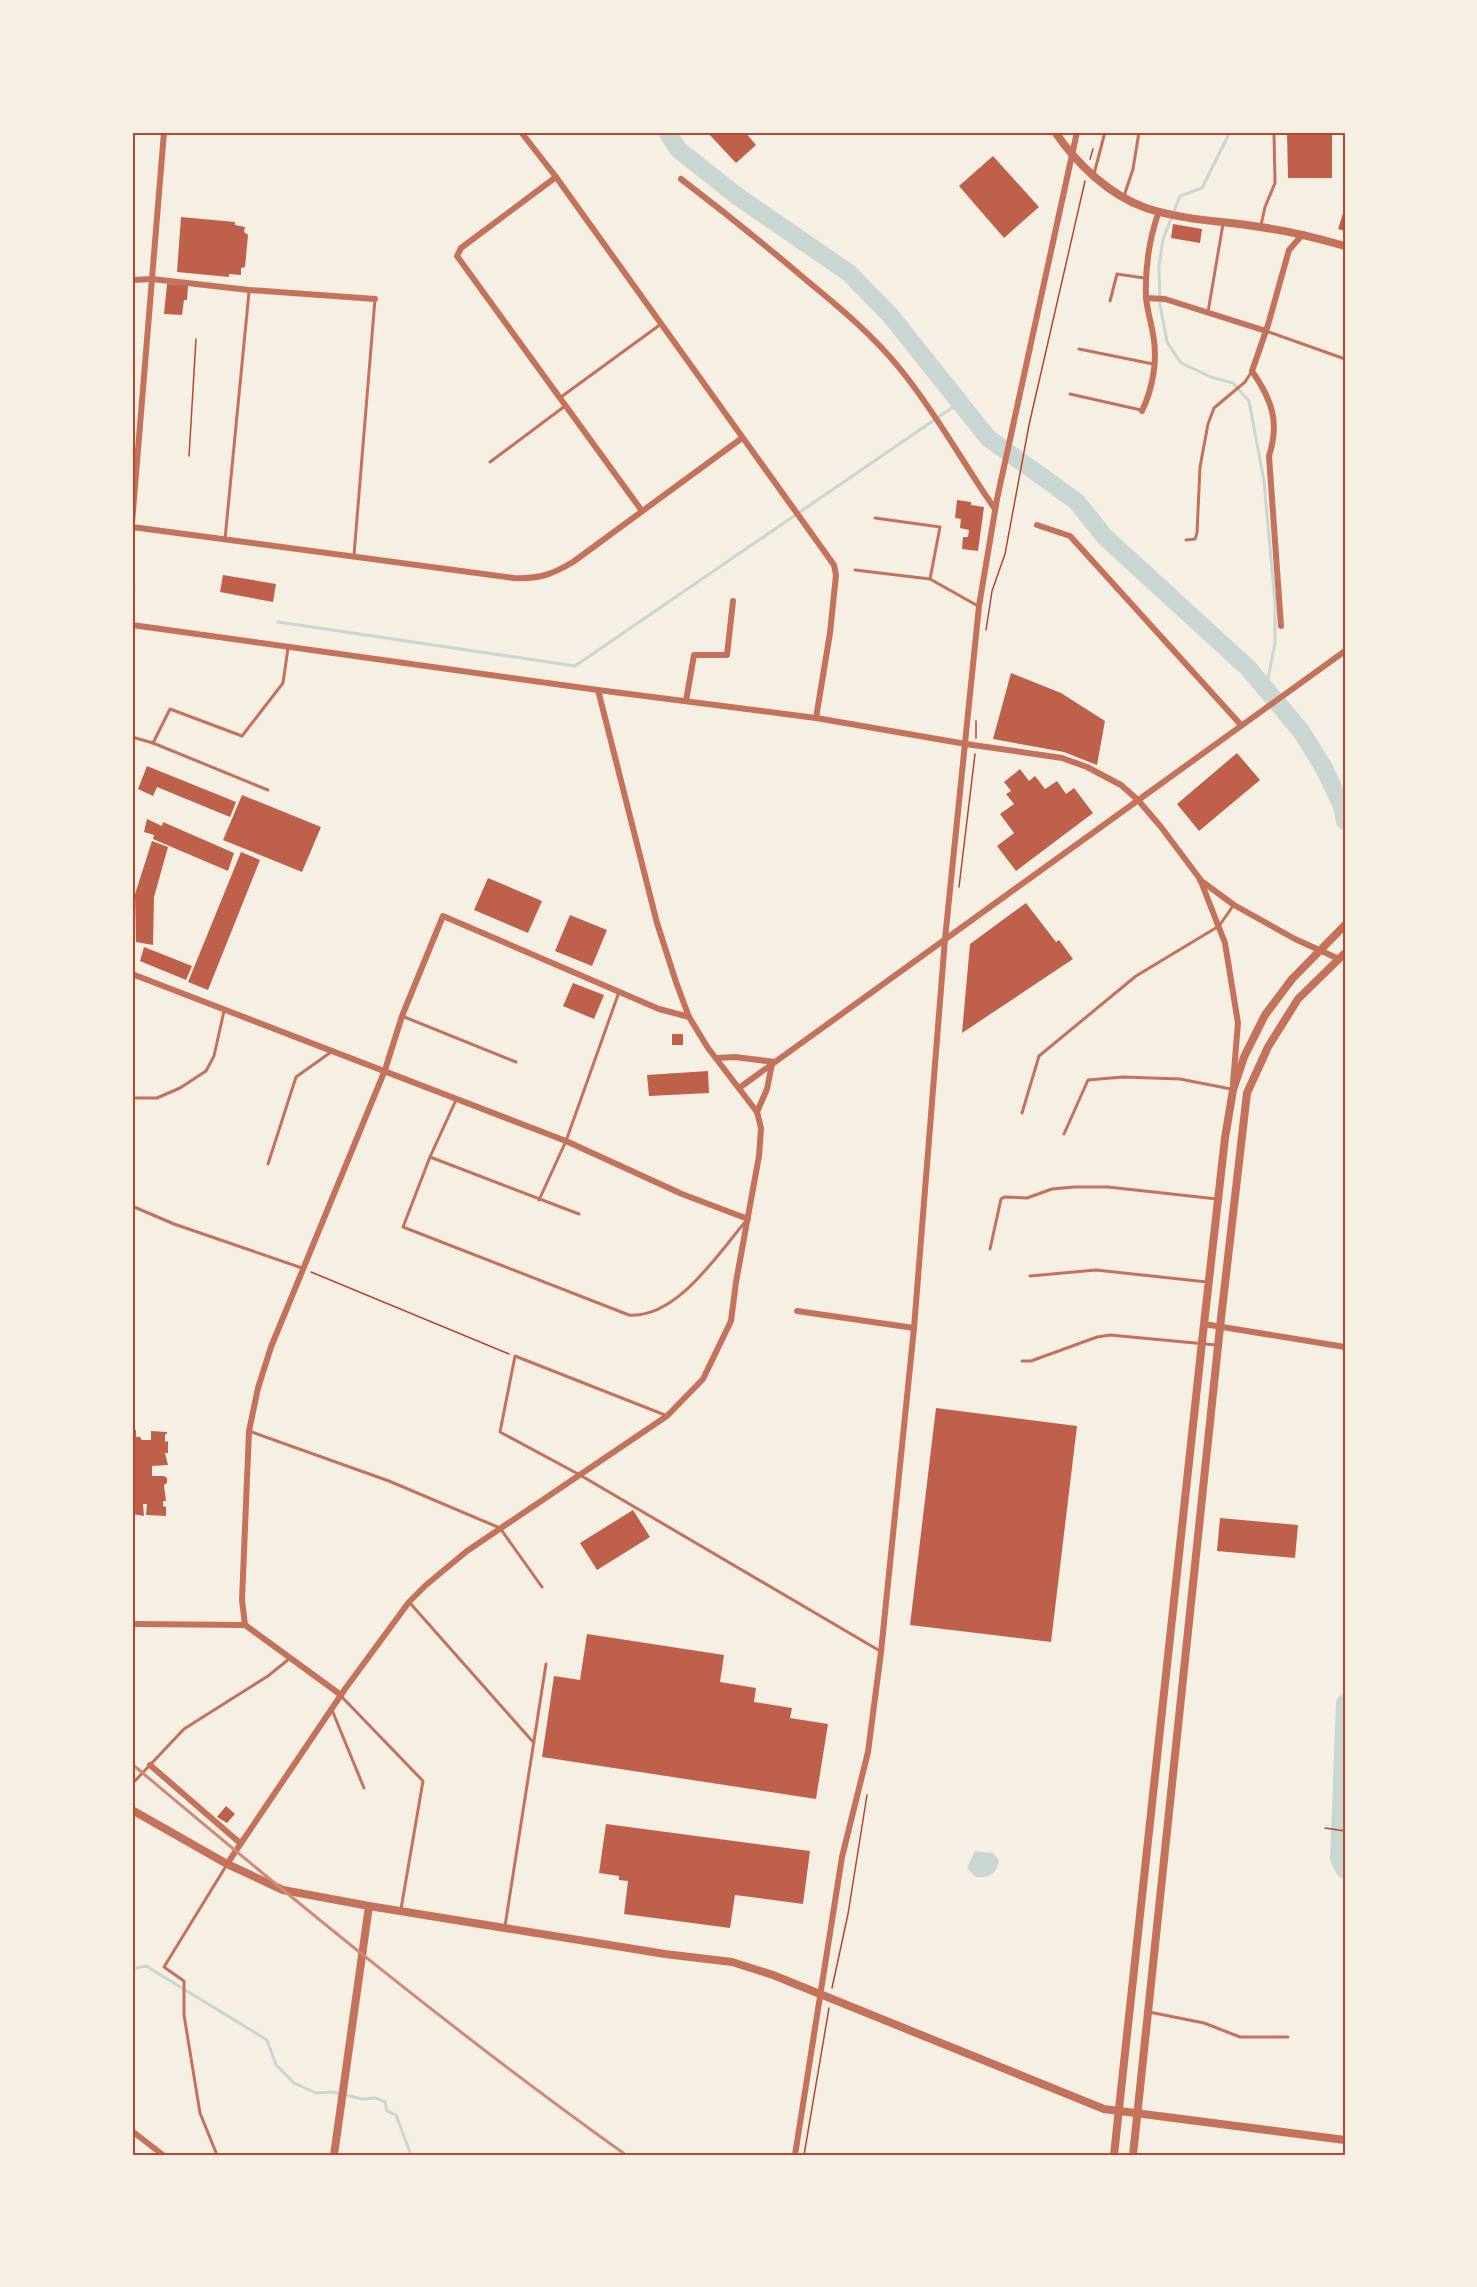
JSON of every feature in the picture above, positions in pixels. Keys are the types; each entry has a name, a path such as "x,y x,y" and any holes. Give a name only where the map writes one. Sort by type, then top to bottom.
{"street":[{"path":"164,132 132,525 225,540 534,579 554,573 573,562 742,438"},
{"path":"521,132 556,177 834,565 836,575 831,633 816,718"},
{"path":"1055,132 1071,156 1090,175 1124,198 1167,213 1303,234 1345,246"},
{"path":"795,2155 842,1857 868,1752 881,1652 914,1328 945,939 979,606 997,499 1077,132"},
{"path":"556,177 461,248 457,256 642,511"},
{"path":"681,179 752,234 859,324 900,368 933,412 959,457 995,509"},
{"path":"1142,411 1147,400 1155,364 1146,278 1148,252 1167,213"},
{"path":"1281,626 1269,456 1275,439 1273,420 1268,397 1252,371 1266,331 1288,250 1303,234"},
{"path":"132,280 152,279 249,290 375,299"},
{"path":"1148,298 1165,299 1266,331"},
{"path":"1037,525 1070,536 1241,725"},
{"path":"686,701 694,655 727,655 733,601"},
{"path":"132,625 816,718 1062,758 1087,767 1121,785 1138,800 1161,827 1200,879 1225,943 1238,1023 1233,1090 1204,1324 1114,2155"},
{"path":"739,1088 1345,651"},
{"path":"227,1864 331,1709 409,1602 434,1578 500,1528 667,1416 703,1379 731,1321 759,1156 761,1128 757,1112 708,1048 689,1017 657,923 598,690"},
{"path":"1200,879 1234,905 1295,939 1320,950 1342,956"},
{"path":"245,1625 242,1600 249,1431 258,1388 302,1268 385,1070 402,1016 443,916 659,1009 689,1017"},
{"path":"1233,1090 1244,1057 1265,1015 1292,979 1342,928"},
{"path":"1133,2155 1218,1345 1247,1093 1268,1047 1298,999 1342,956"},
{"path":"132,974 566,1141 682,1194 748,1219"},
{"path":"717,1058 735,1057 774,1063"},
{"path":"757,1112 767,1089 774,1063"},
{"path":"797,1311 914,1328"},
{"path":"1204,1324 1345,1347"},
{"path":"1179,1560 1196,1562"},
{"path":"132,1624 245,1625 341,1695"},
{"path":"150,1765 240,1843"},
{"path":"132,1810 227,1864 283,1890 665,1954 732,1962 773,1975 1104,2109 1345,2140"},
{"path":"334,2155 369,1906"},
{"path":"132,2131 162,2155"}],"lane":[{"path":"1090,175 1105,132"},
{"path":"1124,198 1133,169 1139,132"},
{"path":"1260,227 1275,183 1274,132"},
{"path":"1208,312 1223,222"},
{"path":"1110,301 1117,274 1146,278"},
{"path":"225,540 249,290"},
{"path":"354,557 375,299"},
{"path":"561,397 661,324"},
{"path":"1266,331 1345,359"},
{"path":"1079,349 1155,364"},
{"path":"1186,540 1195,539 1197,533 1200,467 1208,424 1214,408 1245,382 1252,371"},
{"path":"1070,394 1142,411"},
{"path":"490,462 566,405"},
{"path":"875,518 940,527 930,579"},
{"path":"855,570 930,579 979,606"},
{"path":"153,742 170,709 242,736 283,683 288,647"},
{"path":"132,737 153,742 268,790"},
{"path":"1022,1113 1040,1056 1136,976 1219,926 1234,905"},
{"path":"539,1200 566,1141 619,992"},
{"path":"132,1098 157,1098 180,1088 206,1071 214,1056 224,1011"},
{"path":"402,1016 516,1062"},
{"path":"268,1164 296,1077 333,1051"},
{"path":"1064,1134 1088,1080 1123,1077 1180,1079 1233,1090"},
{"path":"457,1099 430,1157 403,1227 629,1315 641,1316 658,1309 692,1285 748,1219"},
{"path":"430,1157 579,1214"},
{"path":"990,1249 1001,1199 1004,1197 1027,1198 1052,1189 1108,1187 1218,1199"},
{"path":"132,1206 174,1224 302,1268"},
{"path":"1030,1276 1096,1270 1209,1282"},
{"path":"1022,1361 1031,1361 1097,1337 1110,1335 1218,1345"},
{"path":"667,1416 514,1356 500,1432 580,1476 881,1652"},
{"path":"249,1431 389,1481 500,1528 542,1587"},
{"path":"409,1602 534,1743"},
{"path":"132,1784 184,1729 268,1676 289,1659"},
{"path":"505,1928 546,1664"},
{"path":"341,1695 423,1781 400,1911"},
{"path":"331,1709 364,1788"},
{"path":"218,2155 200,2113 184,2015 184,1982 164,1967 227,1864"},
{"path":"1149,2012 1204,2023 1240,2037 1288,2037"}],"path":[{"path":"985,635 992,591 1005,554 1029,425 1090,175"},
{"path":"189,456 196,339"},
{"path":"976,720 976,740"},
{"path":"959,894 976,748"},
{"path":"302,1268 514,1356"},
{"path":"804,2155 830,1999 848,1914 867,1790"},
{"path":"1324,1828 1345,1832"}],"shaded area":[{"path":"975,1851 993,1853 999,1860 992,1874 976,1877 967,1868"}],"building":[{"path":"707,132 745,132 756,145 736,163"},
{"path":"1287,132 1332,132 1332,178 1288,178"},
{"path":"993,156 1039,207 1004,238 959,186"},
{"path":"1345,207 1345,231 1338,229"},
{"path":"181,217 235,222 235,225 245,227 244,232 248,235 245,267 241,268 241,275 229,274 229,277 177,272"},
{"path":"1173,224 1202,229 1200,243 1171,238"},
{"path":"167,284 188,285 187,300 184,300 182,315 164,314"},
{"path":"957,500 984,507 978,551 962,549 963,537 968,537 969,530 960,528 961,519 955,518"},
{"path":"223,575 276,584 273,602 220,592"},
{"path":"1011,673 1061,693 1105,721 1097,765 1064,752 993,739"},
{"path":"1237,753 1260,780 1199,831 1177,804"},
{"path":"147,766 236,802 230,817 157,787 153,796 138,789"},
{"path":"1020,769 1029,781 1035,776 1045,789 1057,781 1066,794 1074,788 1093,813 1016,871 997,846 1014,833 1000,814 1014,804 1006,794 1011,791 1004,782"},
{"path":"242,795 321,827 302,872 223,840"},
{"path":"147,819 162,826 163,822 234,853 228,871 153,839 154,835 144,832"},
{"path":"152,841 168,847 154,897 153,945 136,942 135,894"},
{"path":"241,852 260,860 208,990 188,982"},
{"path":"488,878 542,901 528,933 474,910"},
{"path":"1026,903 1056,942 1059,940 1073,959 962,1033 970,944"},
{"path":"570,915 607,930 592,966 555,951"},
{"path":"144,947 192,966 186,980 140,961"},
{"path":"573,983 604,995 594,1019 563,1006"},
{"path":"672,1034 683,1034 683,1045 672,1045"},
{"path":"708,1071 709,1093 649,1096 647,1075"},
{"path":"936,1408 1077,1426 1051,1642 910,1625"},
{"path":"132,1430 136,1430 136,1437 142,1440 151,1440 151,1431 167,1432 165,1442 168,1441 168,1453 165,1453 168,1465 152,1466 152,1476 167,1478 167,1483 164,1485 166,1501 163,1501 166,1516 146,1515 147,1504 143,1504 144,1516 132,1514"},
{"path":"633,1510 650,1537 597,1570 580,1543"},
{"path":"1220,1518 1298,1525 1295,1558 1217,1551"},
{"path":"587,1634 724,1655 720,1682 756,1688 754,1702 792,1708 790,1718 828,1724 816,1799 542,1757 554,1676 580,1680"},
{"path":"226,1806 235,1814 227,1823 217,1817"},
{"path":"606,1824 810,1851 803,1904 735,1895 730,1928 624,1914 628,1881 619,1880 619,1876 599,1873"}],"waterway":[{"path":"667,132 679,150 737,196 849,273 890,315 988,438 1076,501 1105,537 1248,668 1301,731 1324,768 1342,806 1345,821"},
{"path":"1230,132 1202,188 1180,196 1163,239 1159,267 1160,305 1167,342 1181,363 1211,377 1233,383 1249,401 1264,481 1275,603 1275,643 1266,689"},
{"path":"278,622 575,666 959,403"},
{"path":"1345,1703 1339,1859 1345,1870"},
{"path":"132,1969 146,1966 267,2040 276,2065 294,2083 316,2093 333,2092 362,2099 376,2098 385,2102 387,2111 396,2115 411,2155"}],"railway":[{"path":"132,1764 375,1964 562,2109 626,2155"}]}
